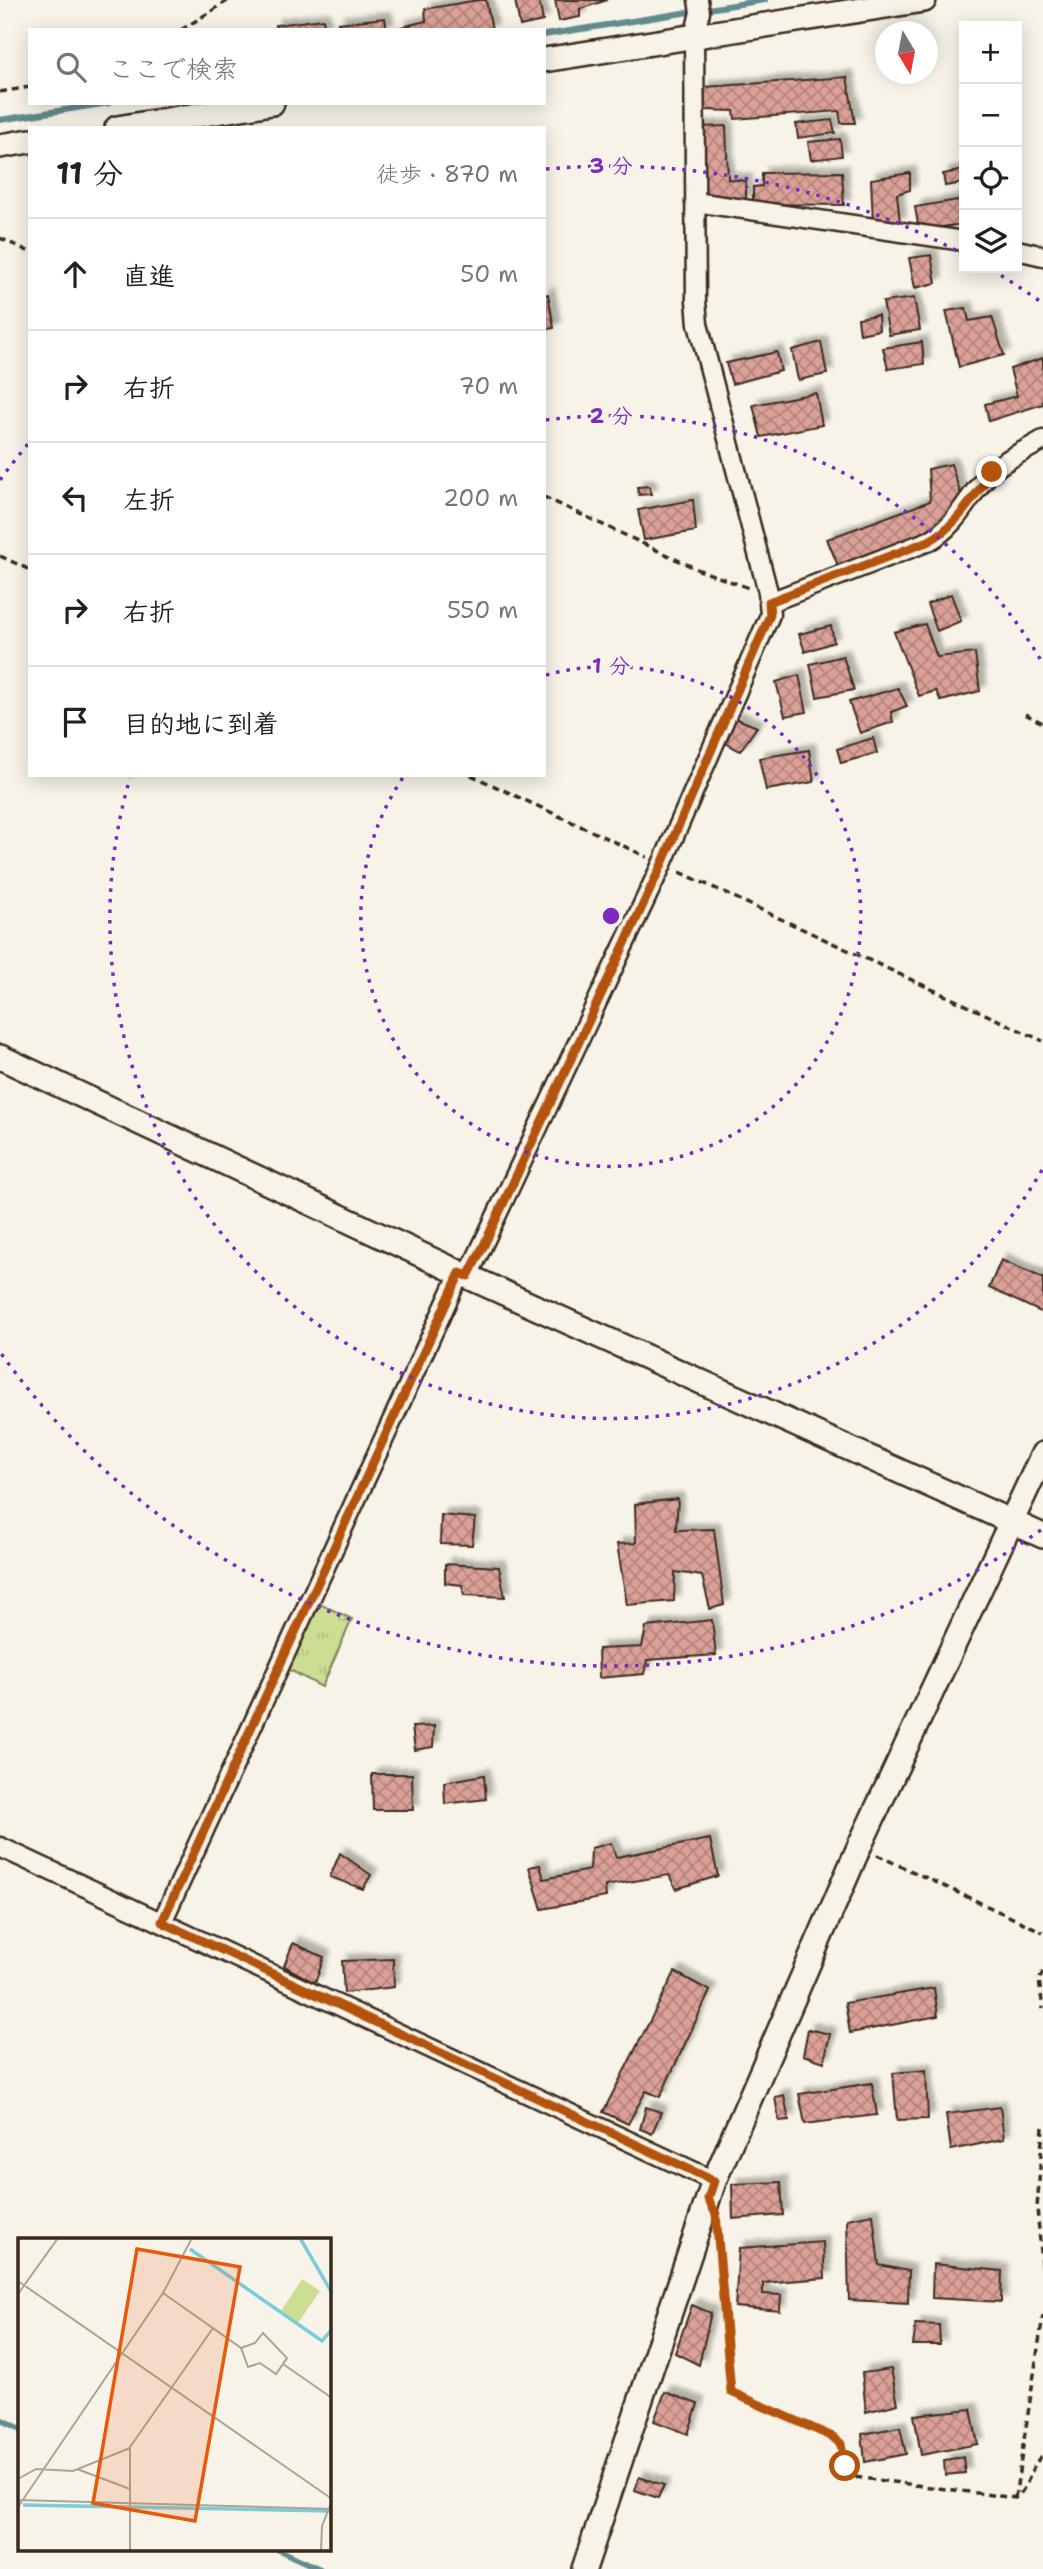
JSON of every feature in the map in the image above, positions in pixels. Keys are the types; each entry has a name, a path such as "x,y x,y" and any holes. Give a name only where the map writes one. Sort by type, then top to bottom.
{"street":[{"path":"546,60 924,0"},
{"path":"162,1922 662,864 770,615 769,597 698,324 694,37 699,6"},
{"path":"129,126 260,105"},
{"path":"0,146 28,142"},
{"path":"695,202 959,240"},
{"path":"1022,251 1043,256"},
{"path":"769,597 929,541 942,534 992,472 1043,440"},
{"path":"0,1057 472,1263 1043,1536"},
{"path":"584,2569 714,2181 859,1846 1043,1454"},
{"path":"0,1847 714,2181"}],"path":[{"path":"184,28 229,0"},
{"path":"0,92 28,88"},
{"path":"0,238 28,251"},
{"path":"546,498 699,570 769,597"},
{"path":"0,556 28,569"},
{"path":"1026,714 1043,723"},
{"path":"475,777 1043,1041"},
{"path":"859,1846 1043,1932"},
{"path":"1043,1972 1039,1980 1043,2009"},
{"path":"1043,2127 1037,2208 1043,2274"},
{"path":"719,2241 731,2392 833,2437 841,2444 845,2466 848,2473 854,2477 1015,2498 1022,2493 1036,2461 1043,2455"},
{"path":"1015,2498 1043,2316"}],"green space":[{"path":"320,1604 352,1619 322,1687 288,1669"}],"building":[{"path":"486,0 492,28 401,28 426,21 425,9"},
{"path":"515,0 539,0 543,21 520,26"},
{"path":"555,0 607,0 580,9 580,17 559,21"},
{"path":"385,18 387,28 339,28 338,23"},
{"path":"323,19 325,28 276,28 275,25"},
{"path":"847,77 855,123 841,123 839,111 735,119 734,111 705,110 704,87"},
{"path":"832,120 835,133 798,138 796,124"},
{"path":"726,126 728,179 746,181 746,202 702,198 699,127"},
{"path":"840,139 842,156 811,160 808,142"},
{"path":"959,171 959,184 945,186 943,174"},
{"path":"842,172 844,205 753,204 753,187 762,186 762,173"},
{"path":"910,173 910,190 897,194 900,222 873,223 871,179"},
{"path":"959,200 959,225 919,230 915,207"},
{"path":"931,255 936,283 915,288 909,258"},
{"path":"546,294 554,328 546,330"},
{"path":"914,298 920,330 889,335 883,302"},
{"path":"966,308 969,321 992,317 1004,355 959,367 946,311"},
{"path":"878,315 879,330 860,334 858,318"},
{"path":"821,342 827,374 798,380 792,350"},
{"path":"922,342 924,364 888,369 883,348"},
{"path":"777,352 781,371 732,384 726,363"},
{"path":"1043,358 1043,404 989,421 985,404 1017,396 1010,369"},
{"path":"816,393 822,425 761,437 753,405"},
{"path":"951,464 961,495 946,526 839,568 827,539 930,501 928,469"},
{"path":"649,486 651,494 639,495 637,487"},
{"path":"693,500 696,531 644,540 638,510"},
{"path":"951,594 961,621 937,631 927,604"},
{"path":"925,624 937,657 975,653 980,691 941,701 936,691 919,696 894,632"},
{"path":"831,626 834,642 805,652 799,634"},
{"path":"843,656 854,690 817,697 810,664"},
{"path":"799,675 807,712 785,716 776,682"},
{"path":"898,688 907,706 891,712 893,722 860,733 849,702"},
{"path":"735,718 757,727 740,751 724,742"},
{"path":"873,738 877,753 841,763 837,749"},
{"path":"809,750 814,782 766,790 759,758"},
{"path":"1001,1260 1043,1278 1043,1313 989,1288"},
{"path":"678,1499 676,1530 714,1529 724,1605 710,1609 702,1576 675,1572 674,1601 627,1605 617,1544 636,1543 635,1504"},
{"path":"441,1515 475,1518 472,1545 440,1544"},
{"path":"445,1564 499,1567 505,1597 464,1595 462,1585 445,1583"},
{"path":"712,1620 716,1655 647,1660 644,1674 599,1678 598,1649 642,1647 646,1627"},
{"path":"434,1726 433,1747 415,1750 412,1727"},
{"path":"372,1774 412,1774 413,1810 373,1810"},
{"path":"484,1775 486,1799 445,1804 444,1782"},
{"path":"710,1839 718,1876 676,1889 669,1875 605,1886 606,1897 542,1909 529,1867 540,1865 544,1879 590,1870 591,1848 611,1843 616,1857"},
{"path":"340,1853 371,1875 363,1889 330,1877"},
{"path":"293,1943 324,1957 315,1983 284,1966"},
{"path":"393,1959 394,1987 344,1993 342,1961"},
{"path":"675,1972 710,1991 660,2097 646,2091 628,2124 603,2112"},
{"path":"934,1988 938,2016 850,2033 845,2003"},
{"path":"808,2029 830,2034 824,2062 803,2055"},
{"path":"926,2070 928,2119 897,2120 893,2073"},
{"path":"872,2083 877,2115 805,2124 799,2094"},
{"path":"784,2095 789,2120 779,2121 775,2097"},
{"path":"646,2107 661,2112 652,2134 640,2129"},
{"path":"1000,2107 1004,2139 951,2150 946,2114"},
{"path":"781,2182 783,2215 733,2219 732,2184"},
{"path":"873,2214 879,2265 909,2271 908,2303 849,2300 847,2219"},
{"path":"823,2242 825,2278 763,2283 763,2294 781,2295 780,2311 735,2307 739,2248"},
{"path":"933,2264 1002,2271 1001,2302 932,2298"},
{"path":"692,2305 711,2313 699,2365 675,2353"},
{"path":"916,2324 939,2325 940,2345 913,2345"},
{"path":"891,2369 898,2404 866,2412 862,2373"},
{"path":"665,2392 698,2404 688,2434 654,2421"},
{"path":"971,2409 978,2444 921,2455 914,2415"},
{"path":"900,2427 906,2454 865,2462 862,2434"},
{"path":"963,2457 965,2473 945,2475 944,2460"},
{"path":"639,2477 664,2485 658,2498 635,2490"}],"waterway":[{"path":"546,35 765,0"},
{"path":"0,120 96,105"},
{"path":"0,2419 18,2428"},
{"path":"283,2552 320,2569"}],"route":[{"path":"845,2466 841,2444 833,2437 731,2392 716,2214 708,2199 714,2181 162,1922 460,1273 468,1276 484,1245 662,864 770,615 769,602 942,534 992,472"}]}
